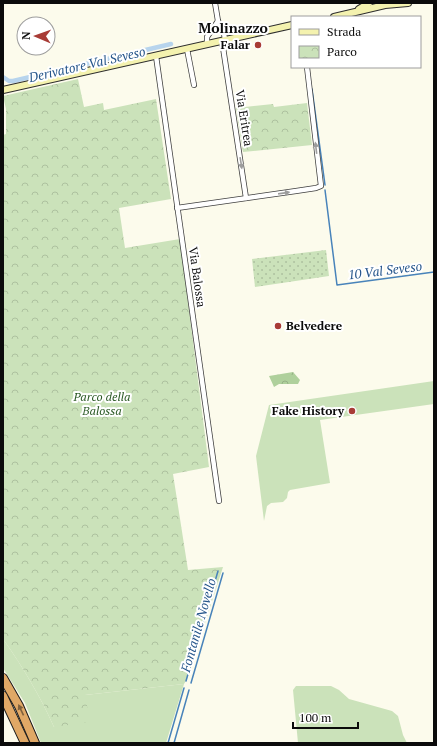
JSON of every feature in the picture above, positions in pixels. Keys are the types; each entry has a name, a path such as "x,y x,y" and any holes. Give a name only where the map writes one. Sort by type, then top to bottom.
{"highway":[{"path":"3,678 19,706 35,743"},
{"path":"3,696 25,743"}],"main road":[{"path":"342,15 369,3"},
{"path":"338,16 385,5 405,3"},
{"path":"3,90 291,25"}],"street":[{"name":"Via Eritrea","path":"215,3 218,21 224,33 246,198"},
{"path":"207,44 207,37 218,21"},
{"path":"187,49 194,85"},
{"name":"Via Balossa","path":"156,56 220,501"},
{"path":"177,208 317,188 320,186 307,68"}],"green space":[{"name":"Parco della Balossa","path":"78,79 84,107 103,103 104,110 156,99 171,199 119,208 125,248 180,239 209,467 173,474 188,570 223,567 187,679 184,684 85,695 90,722 54,727 31,682 3,639 3,135 6,134 6,109 3,96"},
{"path":"307,103 312,145 243,152 236,108 273,104 274,107"},
{"path":"326,250 329,276 255,287 252,259"},
{"path":"293,372 300,380 298,384 279,384 274,387 269,376"},
{"path":"434,381 434,404 320,420 330,483 290,490 287,498 283,502 271,503 267,506 264,521 256,456 269,405"},
{"path":"3,639 31,682 54,727 85,695 184,684 166,743 41,743 25,703 3,668"},
{"path":"296,686 331,686 339,690 349,699 392,711 398,716 403,735 407,743 298,743 293,690"}],"waterway":[{"name":"Derivatore Val Seveso","path":"3,77 9,81 13,81 171,44"},
{"name":"10 Val Seveso","path":"312,89 325,185"},
{"name":"10 Val Seveso","path":"325,190 337,285 434,272"},
{"path":"186,681 218,571"},
{"name":"Fontanile Novello","path":"191,683 223,573"},
{"path":"168,743 184,688"},
{"name":"Fontanile Novello","path":"174,743 189,690"}],"place":[{"name":"Falar","path":"258,45"},
{"name":"Belvedere","path":"278,326"},
{"name":"Fake History","path":"352,411"}],"district":[{"name":"Molinazzo","path":"233,28"}]}
